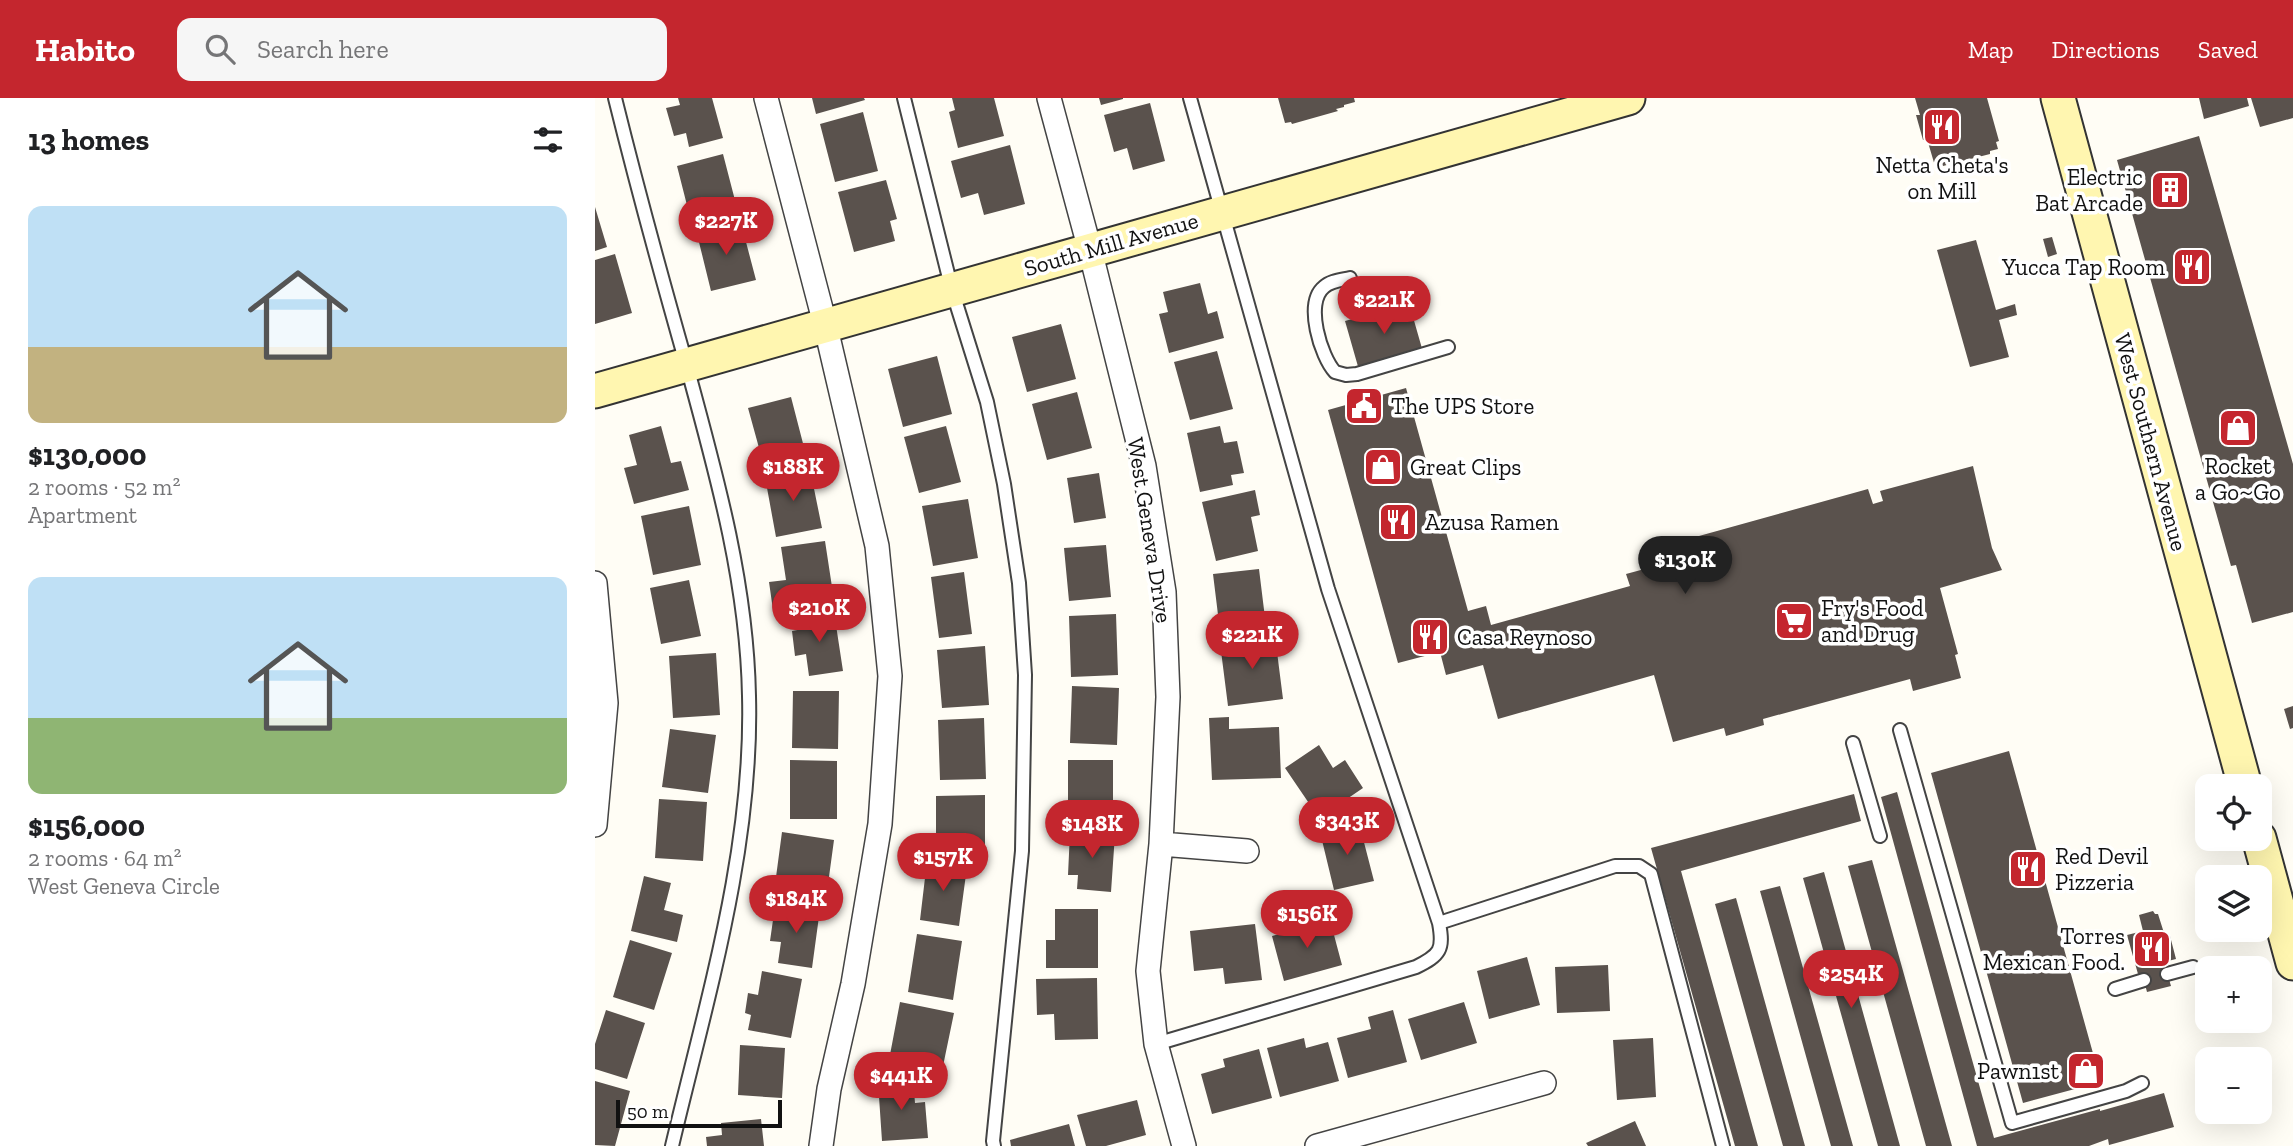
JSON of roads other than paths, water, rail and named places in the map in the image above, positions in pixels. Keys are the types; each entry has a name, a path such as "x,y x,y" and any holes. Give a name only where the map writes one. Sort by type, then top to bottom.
{"main road":[{"name":"South Mill Avenue","path":"595,391 1628,98"},
{"name":"West Southern Avenue","path":"2058,98 2242,774"},
{"path":"2263,851 2293,962"}],"street":[{"path":"766,98 825,324 877,546 890,676 880,824 853,984 829,1089 821,1146"},
{"name":"West Geneva Drive","path":"1049,98 1144,466 1164,592 1168,697 1161,844 1148,971 1156,1044 1184,1146"},
{"path":"595,583 606,703 595,825"},
{"path":"1161,844 1247,851"},
{"path":"1317,1146 1544,1083"}],"lane":[{"path":"615,98 725,507 741,593 749,695 747,784 735,874 672,1146"},
{"path":"904,98 952,290 986,402 1004,484 1019,583 1025,675 1022,851 994,1146"},
{"path":"1156,1044 1416,967 1435,957 1443,943 1439,923 1328,589 1190,98"},
{"path":"1350,278 1323,287 1314,303 1325,358 1335,372 1357,374 1448,347"},
{"path":"1900,730 2012,1123 2126,1091 2141,1083"},
{"path":"1853,743 1880,836"},
{"path":"1439,923 1615,866 1639,866 1651,874 1723,1146"},
{"path":"2167,974 2193,967"},
{"path":"2115,989 2144,980"}],"place":[{"name":"Netta Cheta's on Mill","path":"1942,127"},
{"name":"Electric Bat Arcade","path":"2170,190"},
{"name":"Yucca Tap Room","path":"2192,267"},
{"name":"The UPS Store","path":"1364,406"},
{"name":"Rocket a Go~Go","path":"2238,428"},
{"name":"Great Clips","path":"1383,467"},
{"name":"Azusa Ramen","path":"1398,522"},
{"name":"Fry's Food and Drug","path":"1794,621"},
{"name":"Casa Reynoso","path":"1430,637"},
{"name":"Red Devil Pizzeria","path":"2028,869"},
{"name":"Torres Mexican Food.","path":"2152,949"},
{"name":"Pawn1st","path":"2086,1071"}]}
